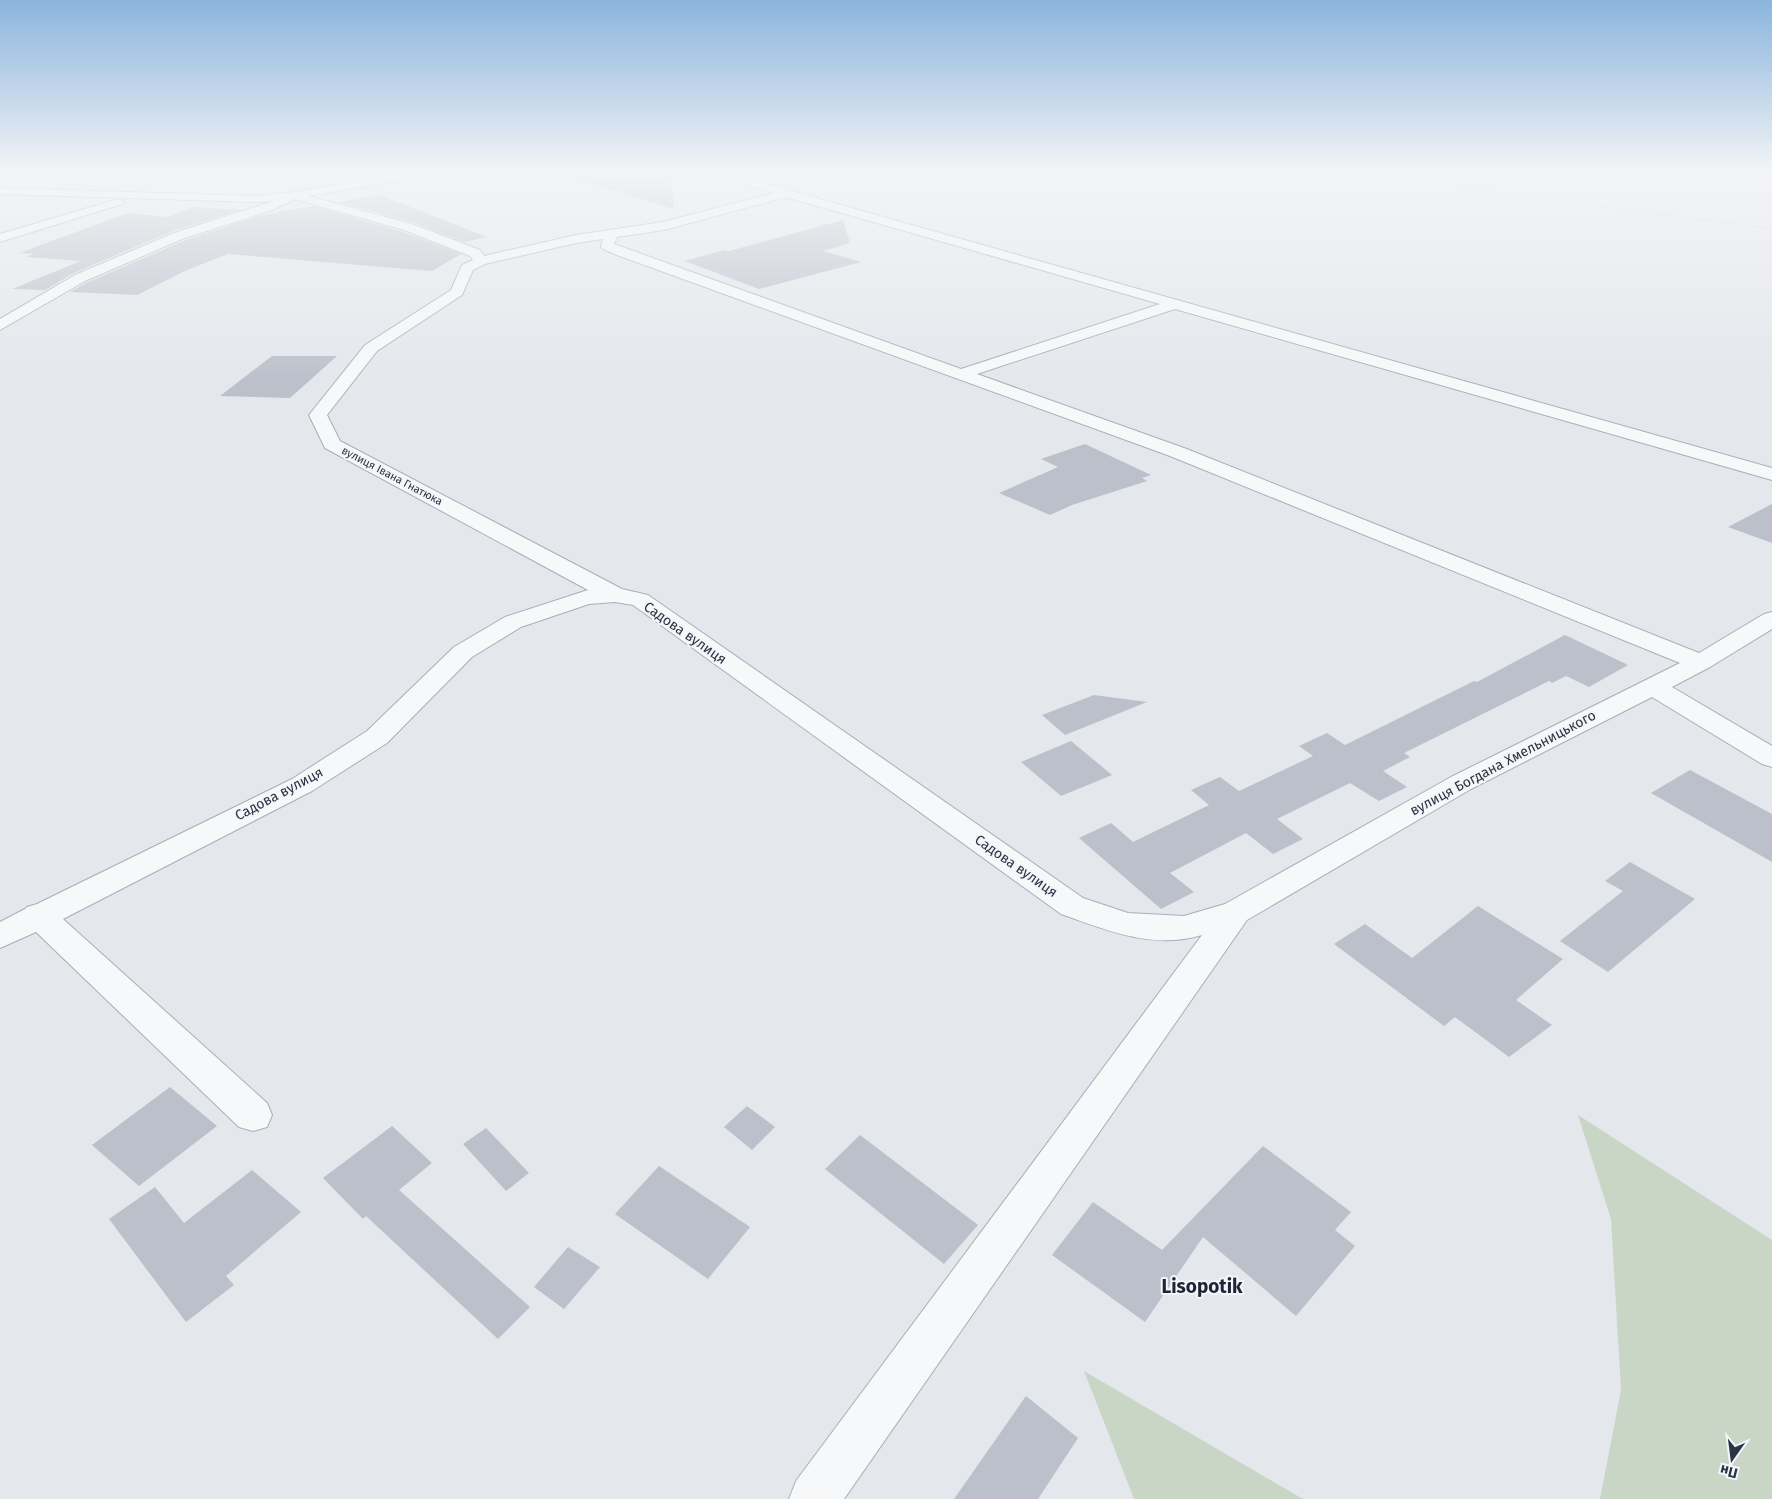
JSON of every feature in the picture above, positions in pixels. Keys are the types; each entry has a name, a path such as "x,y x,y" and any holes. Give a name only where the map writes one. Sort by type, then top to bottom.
{"street":[{"path":"0,325 80,278 164,242"},
{"path":"447,242 475,253 481,261"},
{"name":"вулиця Івана Гнатюка","path":"563,242 481,261 467,268 457,292 371,348 318,415 332,444 615,595"},
{"path":"608,242 607,246 615,249 1177,452 1700,662"},
{"path":"956,242 1772,474"},
{"path":"961,374 1175,304"},
{"name":"Садова вулиця","path":"0,936 38,915 302,785 377,737 463,652 513,622 586,597 615,595 640,600 1072,906 1126,924 1184,928 1236,912"},
{"name":"вулиця Богдана Хмельницького","path":"1236,912 1461,783 1700,662 1772,619"},
{"path":"1652,686 1772,758"},
{"path":"814,1499 1236,912"},
{"path":"38,915 253,1115"}],"green space":[{"path":"1578,1115 1772,1240 1772,1499 1600,1499 1621,1390 1611,1219"},
{"path":"1084,1371 1303,1499 1134,1499"}],"building":[{"path":"49,242 147,242 74,273 45,290 12,289 81,261 26,257 34,254 19,253"},
{"path":"181,242 429,242 461,254 432,271 228,254 187,270 137,295 70,292 86,283"},
{"path":"762,242 850,242 823,251 861,262 759,289 685,261 724,250 729,251"},
{"path":"272,356 337,356 290,398 220,396"},
{"path":"1085,444 1151,475 1142,478 1147,481 1072,505 1050,515 999,493 1058,467 1041,459"},
{"path":"1772,504 1772,543 1728,527"},
{"path":"1565,635 1628,665 1589,687 1566,676 1552,683 1549,681 1404,753 1410,757 1383,771 1407,787 1379,801 1350,783 1277,819 1303,839 1273,854 1246,833 1170,873 1194,892 1161,909 1079,838 1111,823 1133,842 1209,805 1191,790 1220,777 1239,791 1313,756 1299,746 1327,733 1345,745 1474,681 1477,682"},
{"path":"1094,695 1147,702 1065,735 1042,715"},
{"path":"1071,741 1112,775 1061,796 1021,762"},
{"path":"1690,770 1772,814 1772,862 1651,793"},
{"path":"1630,862 1695,899 1608,972 1560,941 1623,891 1605,881"},
{"path":"1478,906 1563,959 1516,1000 1552,1025 1509,1057 1455,1017 1444,1026 1334,944 1365,924 1412,958"},
{"path":"170,1087 217,1126 139,1186 92,1145"},
{"path":"747,1106 775,1127 752,1150 724,1127"},
{"path":"392,1126 432,1163 399,1190 530,1307 498,1339 366,1216 363,1219 323,1178"},
{"path":"486,1128 529,1173 506,1191 463,1144"},
{"path":"860,1135 978,1225 944,1264 825,1169"},
{"path":"1263,1146 1351,1212 1335,1230 1355,1246 1296,1316 1203,1237 1145,1322 1052,1255 1093,1202 1162,1250"},
{"path":"659,1166 750,1227 708,1279 615,1214"},
{"path":"252,1170 301,1212 226,1276 234,1285 186,1322 109,1219 155,1187 184,1223"},
{"path":"568,1247 600,1267 564,1309 534,1287"},
{"path":"1026,1396 1078,1438 1038,1499 954,1499"}],"district":[{"name":"Lisopotik","path":"1202,1286"}]}
